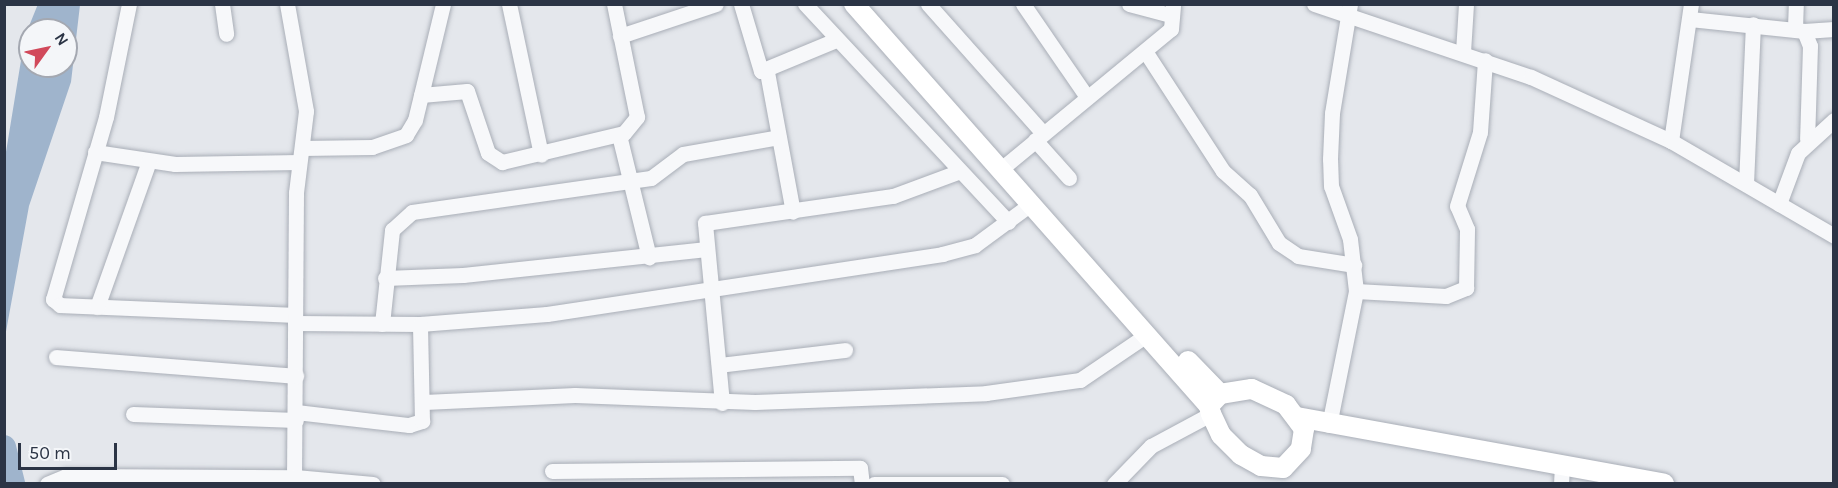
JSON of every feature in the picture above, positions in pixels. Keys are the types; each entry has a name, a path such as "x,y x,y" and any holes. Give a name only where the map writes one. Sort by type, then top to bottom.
{"main road":[{"path":"854,4 1005,165 1032,203 1213,404"},
{"path":"868,4 1213,404 1221,435 1279,483"},
{"path":"1213,404 1252,389 1286,405 1298,417 1305,439 1295,459 1283,468 1261,466"},
{"path":"1298,417 1562,475 1664,483"}],"street":[{"path":"129,4 95,152 53,299 60,305 382,324 420,324 547,314 964,249 1008,222 1032,203"},
{"path":"222,4 226,34"},
{"path":"287,4 306,111 300,155 295,319 295,480"},
{"path":"95,152 149,161 300,155 394,141 412,129 443,4"},
{"path":"509,4 541,155"},
{"path":"421,95 456,91 472,96 494,160 541,155 619,135 632,129 637,117 614,4"},
{"path":"620,36 716,4"},
{"path":"741,4 756,65 767,72 793,212"},
{"path":"805,4 958,172 1008,222"},
{"path":"1023,4 1087,97"},
{"path":"1005,165 1171,29 1172,10 1129,4"},
{"path":"1314,4 1350,10 1485,60 1671,141 1833,236"},
{"path":"1463,52 1466,4"},
{"path":"1779,204 1808,139 1810,46 1800,30 1796,4"},
{"path":"933,6 1039,136 1069,178"},
{"path":"1329,425 1356,291 1354,265 1331,186 1330,159 1332,113 1350,10"},
{"path":"1671,141 1690,12 1800,30 1833,29"},
{"path":"1746,184 1753,24"},
{"path":"767,72 836,40"},
{"path":"1145,51 1223,171 1250,195 1279,243 1298,256 1354,265"},
{"path":"1356,291 1446,296 1466,288 1468,241 1457,206 1480,132 1485,60"},
{"path":"1808,139 1833,120"},
{"path":"619,135 649,257"},
{"path":"382,324 385,278 392,230 412,212 629,182 661,175 683,154 779,137"},
{"path":"97,307 149,161"},
{"path":"722,403 704,228 710,220 793,212 893,195 958,172"},
{"path":"385,278 649,257 707,249"},
{"path":"133,414 296,416 409,425 422,421 424,402 420,324"},
{"path":"424,402 575,395 722,403 986,393 1066,384 1092,375 1148,334"},
{"path":"719,365 845,350"},
{"path":"56,357 296,376"},
{"path":"1114,483 1158,441 1213,404"},
{"path":"552,471 860,468 862,483"},
{"path":"47,483 54,477 90,481 295,480 373,483"},
{"path":"874,483 1002,483"}],"water":[{"path":"38,4 80,5 78,22 78,18 32,18"},
{"path":"18,78 71,78 29,206 5,337 5,158"}],"waterway":[{"path":"4,447 13,484"}]}
